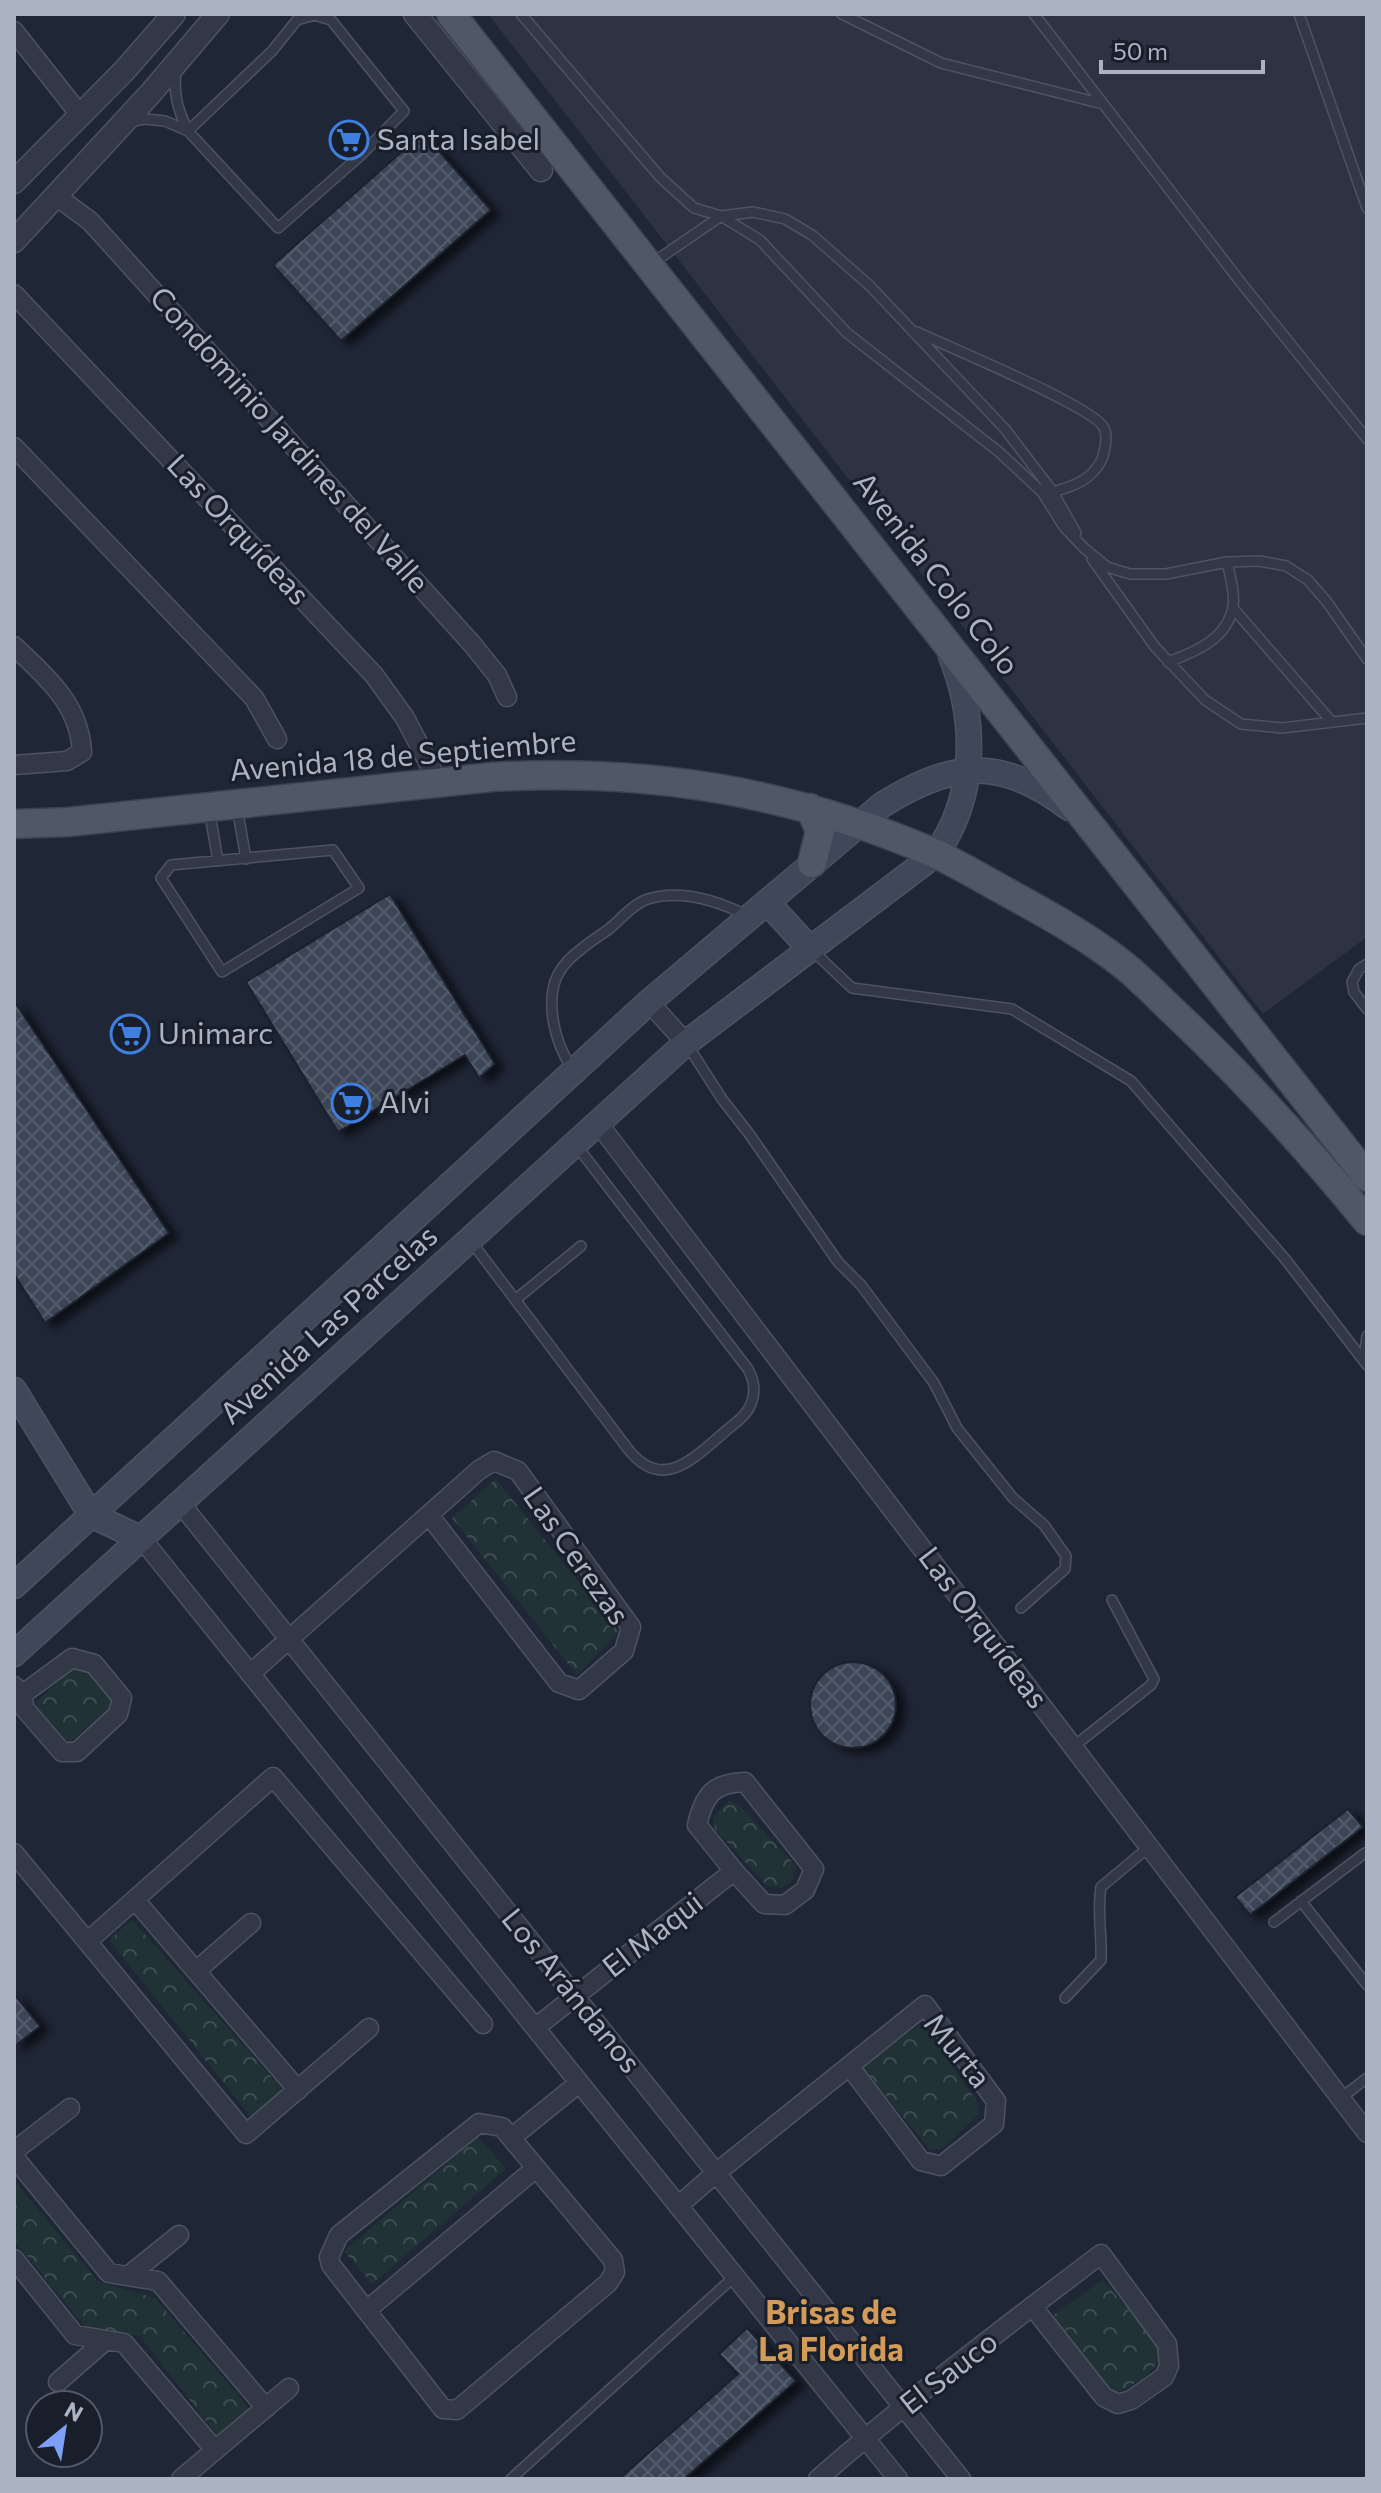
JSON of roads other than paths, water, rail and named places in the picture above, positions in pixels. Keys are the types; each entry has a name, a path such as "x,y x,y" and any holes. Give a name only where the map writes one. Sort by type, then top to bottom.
{"main road":[{"name":"Avenida Colo Colo","path":"451,14 1367,1177"},
{"name":"Avenida Las Parcelas","path":"14,1654 686,1043 936,854 956,820 968,771 968,718 960,678 945,644 925,613"},
{"name":"Avenida Las Parcelas","path":"14,1586 649,1002 882,805 915,785 939,776 968,771 1002,772 1029,781 1073,811 1105,843"},
{"name":"Avenida 18 de Septiembre","path":"14,824 68,822 546,774 639,777 706,785 810,808 936,854 1034,907 1126,967 1260,1098 1315,1157 1366,1224"},
{"path":"810,808 820,831 812,863"},
{"path":"758,909 810,949"},
{"path":"14,1390 91,1515 142,1539"}],"street":[{"path":"14,182 81,116 174,14"},
{"path":"14,241 177,64 218,14"},
{"path":"415,14 541,170"},
{"path":"14,31 81,116"},
{"name":"Condominio Jardines del Valle","path":"56,196 90,221 472,644 497,675 507,697"},
{"name":"Las Orquídeas","path":"14,294 374,675 405,718 439,783"},
{"path":"14,447 254,698 277,739"},
{"path":"14,765 67,761 82,752 81,732 62,694 18,655"},
{"path":"649,1002 686,1043"},
{"name":"Las Orquídeas","path":"598,1123 1367,2133"},
{"name":"Las Cerezas","path":"250,1674 479,1470 494,1461 518,1471 631,1627 624,1651 579,1690 559,1683 429,1515"},
{"name":"Los Arándanos","path":"181,1504 961,2479"},
{"name":"Los Arándanos","path":"142,1539 898,2479"},
{"path":"72,1658 94,1664 122,1698 118,1714 77,1752 62,1752 24,1708 19,1690 72,1658"},
{"path":"88,1941 273,1777 483,2024"},
{"name":"El Maqui","path":"745,1782 814,1869 805,1890 785,1905 764,1904 734,1871 697,1825 703,1801 725,1783 745,1782"},
{"path":"14,1853 246,2134 369,2028"},
{"name":"El Maqui","path":"535,2028 734,1871"},
{"path":"135,1900 298,2090"},
{"path":"196,1971 251,1923"},
{"name":"Murta","path":"678,2206 925,2005 996,2101 994,2124 941,2166 921,2161 850,2067"},
{"path":"511,2138 579,2083"},
{"path":"14,2151 70,2108"},
{"path":"479,2123 502,2127 511,2138 613,2260 615,2272 608,2283 457,2410 443,2409 331,2265 329,2257 339,2235 479,2123"},
{"path":"14,2157 109,2273 158,2281 266,2408"},
{"path":"367,2310 536,2168"},
{"path":"128,2276 179,2235"},
{"name":"El Sauco","path":"818,2479 865,2438 1032,2306 1101,2254 1167,2344 1169,2366 1164,2377 1131,2400 1118,2404 1104,2397 1032,2306"},
{"path":"14,2259 75,2335 124,2343 215,2450"},
{"path":"58,2382 106,2340"},
{"path":"181,2479 289,2388"}],"lane":[{"path":"521,14 660,177 694,208 721,216 760,240 847,333 999,452 1042,492 1064,527 1107,567 1130,574 1166,574 1227,562 1260,561 1286,566 1308,580 1367,659"},
{"path":"842,14 941,63 1103,104"},
{"path":"1034,14 1367,439"},
{"path":"1299,14 1367,208"},
{"path":"177,64 174,88 177,109 188,131 278,228 361,155 404,111 331,20 314,15 297,20 272,51 188,131"},
{"path":"123,123 145,119 165,121 188,131"},
{"path":"648,266 721,216 753,212 785,219 812,235 870,286 1005,429 1053,492 1084,548 1155,647 1205,700 1241,724 1282,728 1367,718"},
{"path":"910,329 1071,404 1096,419 1104,428 1106,445 1091,476 1076,486 1053,492"},
{"path":"1168,662 1201,650 1221,632 1233,608 1227,562"},
{"path":"1233,608 1331,721"},
{"path":"237,804 246,859"},
{"path":"209,807 218,861"},
{"path":"333,850 359,888 222,972 161,878 171,865 218,861 333,850"},
{"path":"574,1071 562,1055 554,1031 552,999 565,963 645,899 681,895 758,909"},
{"path":"810,949 852,988 1012,1009 1131,1081 1286,1260 1366,1361"},
{"path":"1367,964 1359,969 1352,982 1354,992 1367,1009"},
{"path":"686,1043 838,1262 861,1285 934,1383 957,1428 1013,1498 1044,1525 1066,1556 1065,1569 1021,1608"},
{"path":"470,1240 633,1456 648,1467 674,1469 690,1462 747,1411 752,1402 754,1384 748,1369 575,1144"},
{"path":"515,1300 581,1246"},
{"path":"1366,1361 1367,1336"},
{"path":"1073,1747 1151,1685 1154,1679 1112,1600"},
{"path":"1065,1998 1101,1960 1101,1887 1149,1847"},
{"path":"1274,1922 1365,1853"},
{"path":"1301,1901 1367,1985"},
{"path":"1341,2098 1367,2078"},
{"path":"511,2479 735,2276"}],"place":[{"name":"Santa Isabel","path":"349,140"},
{"name":"Unimarc","path":"130,1034"},
{"name":"Alvi","path":"351,1103"}],"district":[{"name":"Brisas de La Florida","path":"831,2332"}]}
